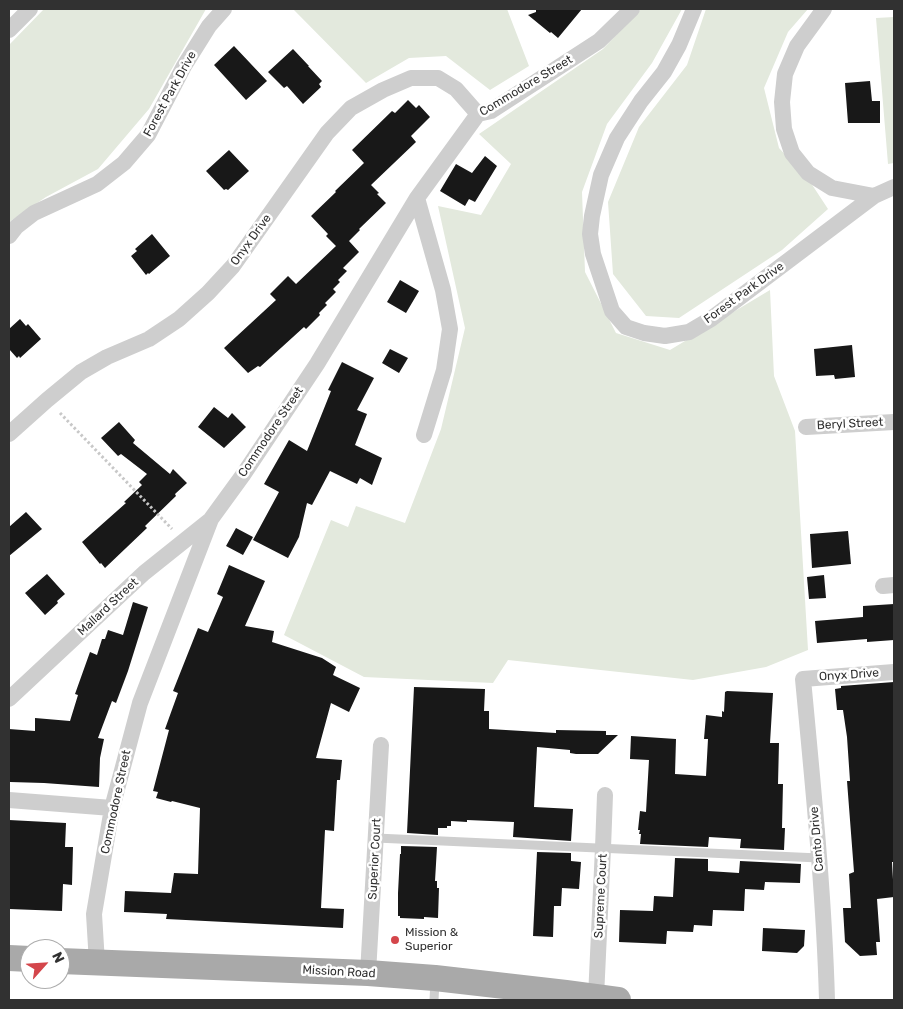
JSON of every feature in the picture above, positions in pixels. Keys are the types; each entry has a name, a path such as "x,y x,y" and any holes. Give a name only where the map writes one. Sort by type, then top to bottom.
{"main road":[{"name":"Mission Road","path":"70,962 368,973 434,989 603,999"}],"street":[{"path":"9,30 30,9"},
{"name":"Forest Park Drive","path":"9,236 16,227 34,213 98,184 124,163 148,135 184,66 210,26 224,9"},
{"name":"Commodore Street","path":"97,963 94,914 112,808 140,703 211,519 243,475 317,364 417,198 478,114 491,111 599,41 632,9"},
{"name":"Forest Park Drive","path":"694,9 679,45 664,72 640,101 617,138 601,175 590,234 593,254 612,310 626,327 644,333 665,336 689,332 711,318 874,196 894,187"},
{"path":"824,9 797,46 785,74 782,102 784,129 792,153 808,173 832,188 874,196"},
{"name":"Onyx Drive","path":"9,434 81,372 149,339 179,319 208,293 233,266 327,133 351,108 383,90 411,78 438,78 456,89 478,114"},
{"path":"417,198 443,290 450,329 444,370 424,435"},
{"name":"Beryl Street","path":"806,427 894,422"},
{"name":"Mallard Street","path":"9,699 144,573 211,519"},
{"name":"Onyx Drive","path":"803,679 894,672"},
{"name":"Canto Drive","path":"803,679 826,950 827,1000"},
{"name":"Superior Court","path":"368,973 381,745"},
{"name":"Supreme Court","path":"603,999 604,795"},
{"path":"9,800 112,808"}],"lane":[{"path":"376,838 819,858"}],"path":[{"path":"47,400 184,541"}],"shaded area":[{"path":"44,9 206,9 149,109 98,169 46,197 9,222 9,45"},
{"path":"293,9 507,9 529,66 490,90 446,56 409,58 366,83"},
{"path":"641,9 682,9 652,63 607,124 582,192 585,272 616,333 670,350 770,290 774,376 795,431 808,650 766,667 693,680 508,660 493,683 364,677 284,635 331,520 348,527 356,506 405,523 441,429 465,328 438,206 481,215 511,164 479,134 603,49"},
{"path":"706,9 808,9 788,32 764,88 779,148 809,180 828,209 782,250 679,318 646,316 613,274 608,202 639,127 687,65"},
{"path":"894,17 894,163 888,164 876,18"}],"building":[{"path":"536,9 582,9 558,38 528,15 536,12"},
{"path":"234,46 267,81 246,100 214,65"},
{"path":"293,49 322,81 319,84 321,87 303,104 287,86 284,88 268,72"},
{"path":"870,81 872,101 880,101 880,123 848,123 845,83"},
{"path":"408,100 416,108 419,105 430,117 411,136 416,142 371,185 386,203 349,241 359,252 343,268 347,271 338,280 340,282 333,289 336,292 325,303 327,305 319,313 320,315 306,329 304,327 260,367 258,366 248,373 224,348 276,300 270,294 288,276 296,284 336,246 326,236 328,234 311,216 364,163 352,150 392,111 395,113"},
{"path":"229,150 249,171 228,190 224,190 206,171"},
{"path":"485,156 497,166 475,202 469,199 465,206 440,191 456,164 472,173"},
{"path":"152,234 170,256 146,275 131,256 137,251 135,249"},
{"path":"400,280 419,291 406,313 387,302"},
{"path":"20,319 26,326 28,324 41,339 20,358 19,356 17,358 9,349 9,329"},
{"path":"852,345 855,377 835,379 834,375 816,376 814,349"},
{"path":"390,349 408,358 399,373 382,363"},
{"path":"342,362 374,378 357,410 367,414 355,445 382,458 372,485 360,478 357,484 330,471 312,505 307,503 299,537 288,558 253,540 279,492 264,484 289,440 307,451 331,391 328,390"},
{"path":"214,407 228,418 232,413 246,427 224,448 198,427"},
{"path":"119,422 135,440 133,443 170,474 173,469 187,483 145,526 147,528 105,568 82,542 126,503 124,502 142,485 139,482 147,474 121,454 118,456 101,438"},
{"path":"26,512 42,529 9,556 9,527"},
{"path":"236,528 253,537 243,555 226,546"},
{"path":"848,531 851,564 812,568 810,534"},
{"path":"229,565 265,581 245,626 274,631 272,642 322,658 336,667 333,675 360,688 349,712 331,703 316,758 342,760 340,780 337,780 334,831 325,830 321,908 344,909 343,928 166,919 167,914 124,912 125,891 171,893 174,873 198,874 200,808 156,798 158,792 153,791 169,730 165,729 178,693 173,691 198,628 208,632 223,597 217,594"},
{"path":"47,574 65,594 45,615 25,593"},
{"path":"824,575 826,598 809,599 807,577"},
{"path":"133,602 148,607 116,703 112,701 98,738 104,739 100,758 99,787 10,782 9,729 35,731 35,718 70,721 78,695 75,694 90,652 97,655 102,639 105,639 108,630 123,635"},
{"path":"894,604 894,640 867,642 867,639 817,643 815,621 863,617 863,606"},
{"path":"894,682 894,862 892,862 894,897 877,899 880,942 876,942 877,955 860,956 845,942 843,908 851,908 849,874 854,872 847,781 850,781 847,737 843,710 837,710 835,689 841,688 841,686"},
{"path":"414,687 485,689 484,711 489,711 489,729 556,733 556,730 606,731 606,735 618,735 598,754 576,754 570,753 570,750 537,747 534,807 573,809 571,841 513,837 514,822 451,821 451,826 438,828 438,835 407,833"},
{"path":"725,692 773,693 770,743 779,743 778,784 783,784 782,828 785,828 784,850 740,848 741,839 709,837 708,847 640,844 641,834 639,834 640,830 638,830 640,811 646,812 649,760 630,759 631,736 676,739 675,774 706,776 708,739 704,739 706,715 722,717"},
{"path":"9,820 66,823 65,847 73,847 72,885 63,884 62,911 9,909"},
{"path":"401,846 437,847 435,881 437,881 437,888 439,888 438,918 400,918 398,916"},
{"path":"537,852 571,853 571,861 581,862 579,889 562,888 561,906 554,906 553,937 533,936"},
{"path":"675,858 708,859 708,871 739,873 740,861 801,864 800,883 765,882 764,890 745,889 744,911 713,910 712,926 694,925 693,932 667,931 666,944 619,942 620,910 653,911 654,896 673,897"},
{"path":"763,928 805,930 804,946 797,953 762,951"}],"place":[{"name":"Mission & Superior","path":"395,940"}]}
